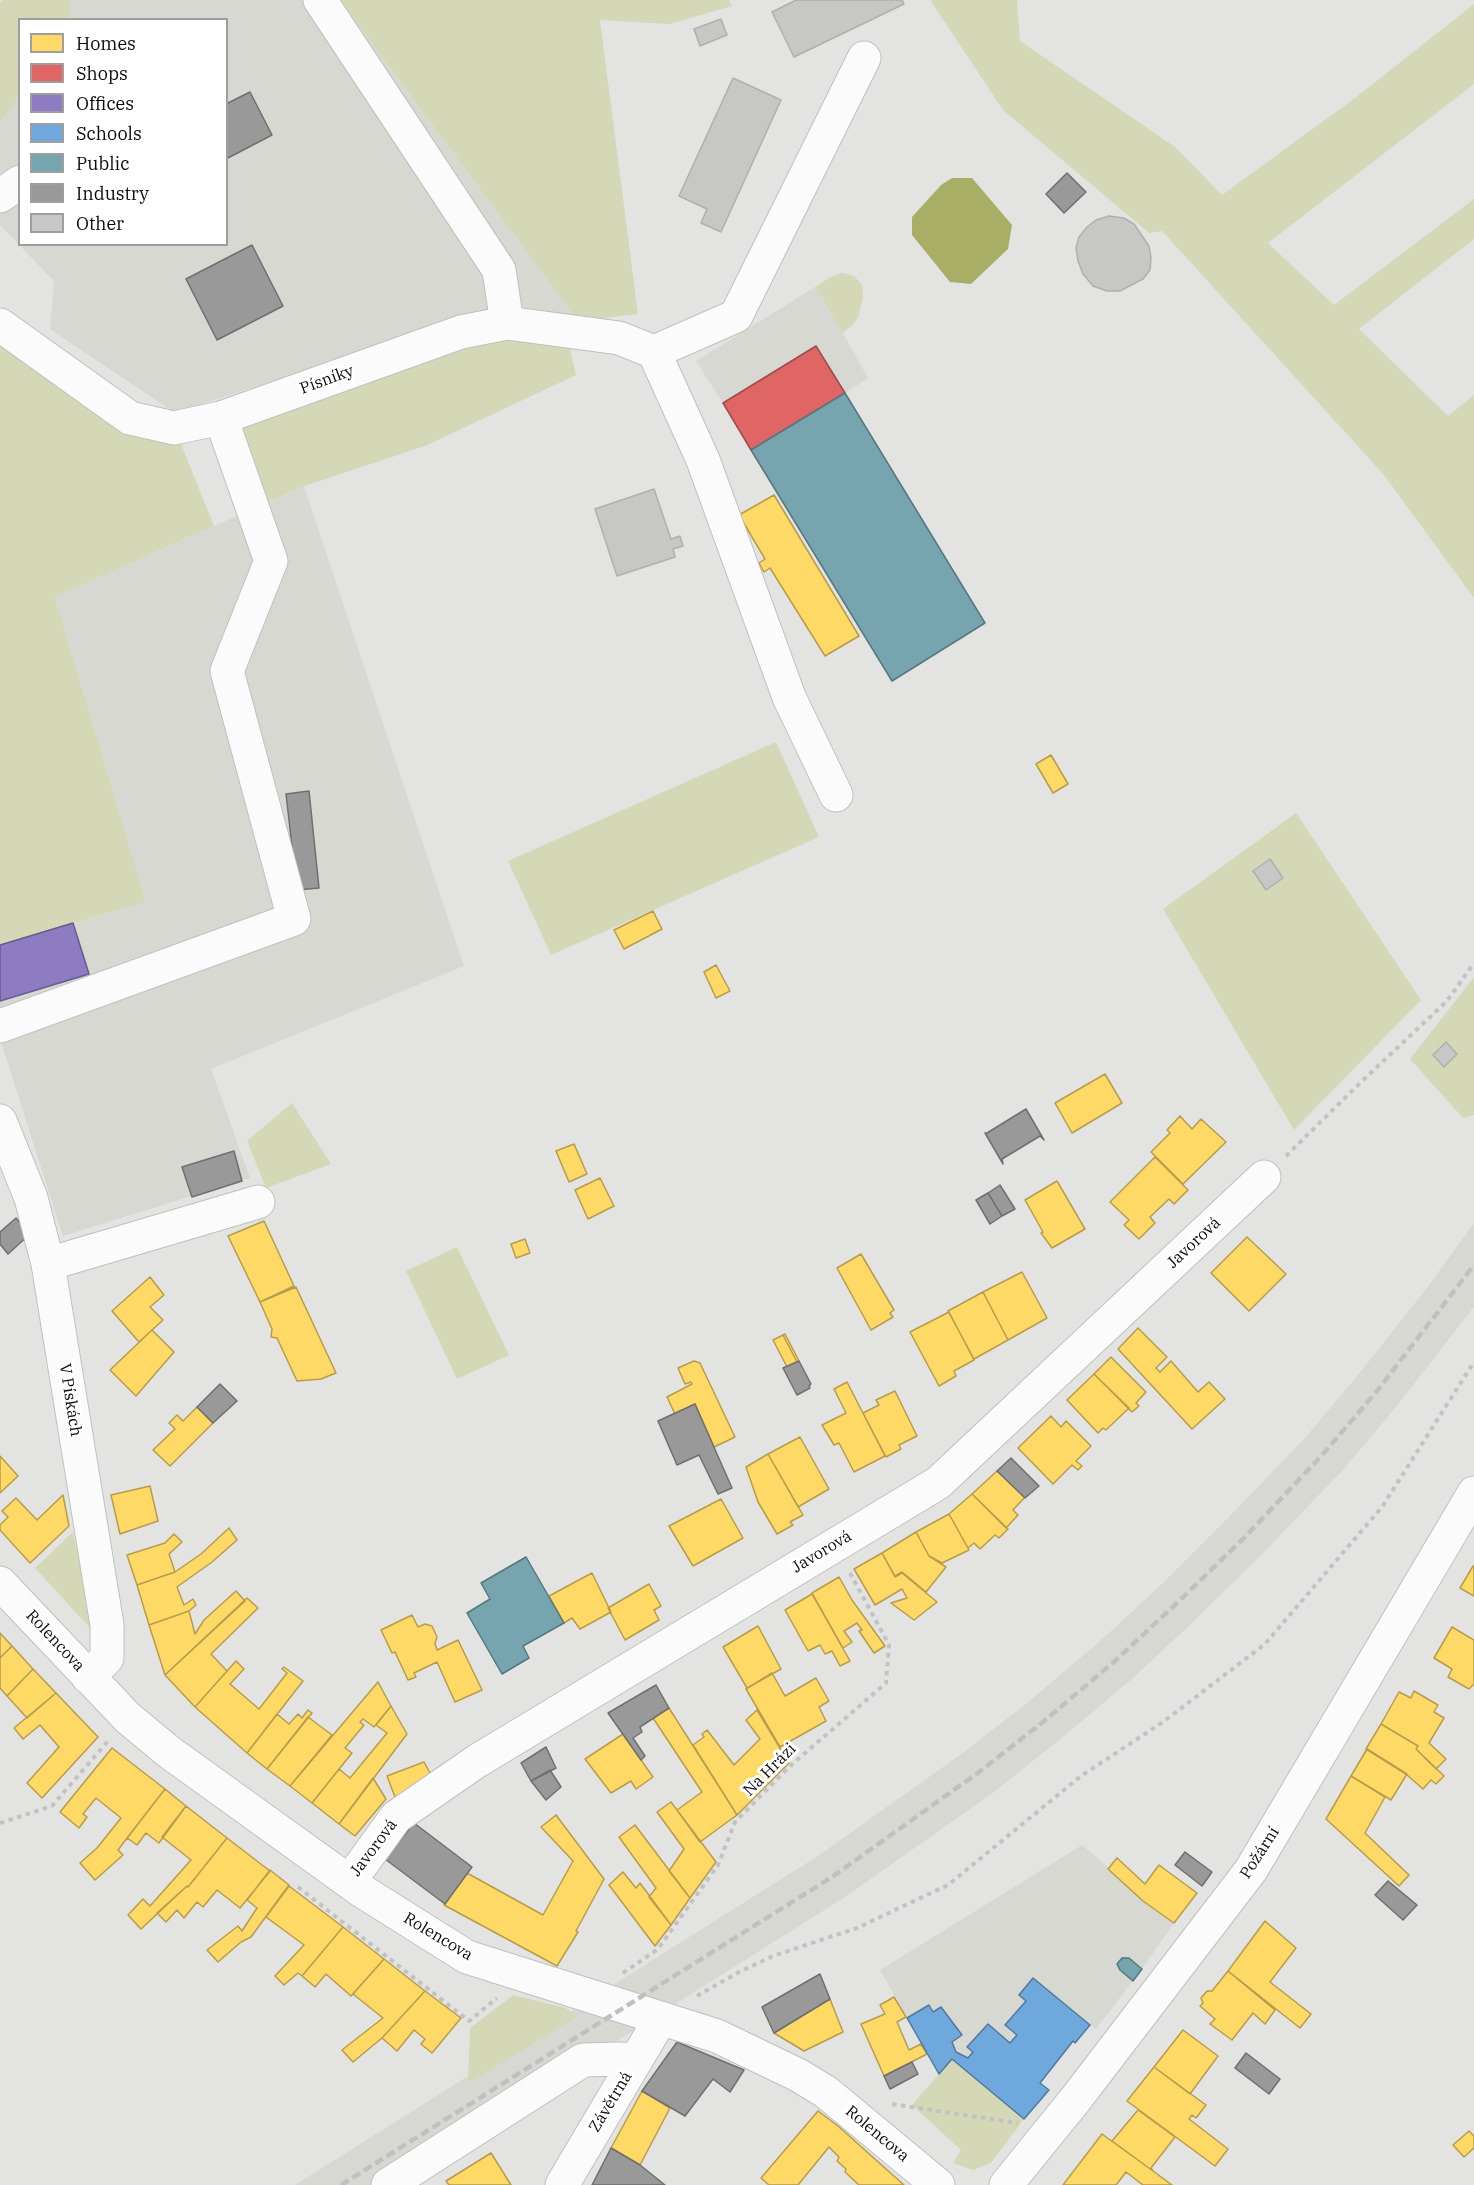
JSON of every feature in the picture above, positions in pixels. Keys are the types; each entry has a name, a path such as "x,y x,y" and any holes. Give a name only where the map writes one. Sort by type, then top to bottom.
{"street":[{"path":"320,0 499,270 507,323"},
{"path":"836,795 789,697 703,460 666,346 736,316 864,58"},
{"path":"0,196 18,183"},
{"name":"Písníky","path":"0,325 130,418 174,428 221,418 461,332 507,323 666,346"},
{"path":"0,1026 294,919 227,672 271,561 221,418"},
{"name":"V Pískách","path":"0,1121 31,1198 48,1264 106,1625 107,1658 88,1677"},
{"name":"Javorová","path":"349,1882 396,1817 459,1774 938,1483 1264,1178"},
{"path":"48,1264 258,1202"},
{"name":"Požární","path":"1006,2185 1075,2100 1251,1870 1463,1529 1474,1493"},
{"name":"Rolencova","path":"0,1582 128,1718 169,1752 349,1882 467,1957 717,2036 798,2074 826,2092 938,2185"},
{"name":"Závětrná","path":"562,2185 661,2018"},
{"path":"388,2185 583,2060 619,2058 636,2060"}],"path":[{"path":"1264,1178 1360,1083 1448,1001 1474,963"},
{"path":"661,2018 739,1971 773,1956 856,1928 948,1885 1081,1776 1163,1722 1265,1644 1382,1507 1474,1362"},
{"name":"Na Hrázi","path":"586,1995 639,1964 658,1949 718,1865 735,1822 789,1767 886,1683 889,1645 834,1545"},
{"path":"0,1822 52,1806 128,1718"},
{"path":"886,2103 1026,2124"}],"shaded area":[{"path":"2,0 72,0 68,18 18,18 18,98 0,123 0,3"},
{"path":"72,0 340,0 578,321 489,310 175,413 50,329 54,281 20,246 228,246 228,18 68,18"},
{"path":"340,0 729,0 732,6 670,24 600,20 638,314 578,321"},
{"path":"930,0 1017,0 1020,41 1175,147 1222,195 1355,98 1474,4 1474,84 1268,243 1334,305 1474,199 1474,239 1359,329 1448,416 1474,395 1474,598 1384,475 1162,231 1149,233 1003,110"},
{"path":"18,98 18,244 0,225 0,123"},
{"path":"952,178 972,178 1012,225 1008,249 971,284 950,282 912,235 912,217 941,185"},
{"path":"842,273 854,276 862,285 863,297 858,317 843,333 868,378 845,393 816,346 723,403 696,361 831,277"},
{"path":"842,273 854,276 862,285 863,297 858,317 852,326 842,332 816,286"},
{"path":"522,332 568,341 576,375 425,446 304,486 263,504 236,423 459,344"},
{"path":"0,343 122,432 181,444 214,526 55,597 146,902 0,945"},
{"path":"304,486 464,966 211,1069 250,1178 63,1236 0,1039 0,946 146,902 55,597"},
{"path":"776,742 819,837 551,955 508,861"},
{"path":"1296,813 1421,1000 1294,1130 1163,909"},
{"path":"1474,977 1474,1115 1463,1118 1410,1059"},
{"path":"292,1103 331,1164 266,1188 247,1141"},
{"path":"1474,1223 1474,1307 1396,1407 1342,1471 1262,1554 1132,1679 1058,1741 994,1792 845,1897 388,2185 295,2185 818,1856 964,1752 1027,1703 1160,1586 1305,1438 1426,1289"},
{"path":"457,1247 509,1355 457,1379 406,1271"},
{"path":"73,1532 94,1626 93,1631 35,1568"},
{"path":"1082,1845 1174,1923 1142,1969 1129,1958 1122,1958 1117,1963 1120,1970 1133,1981 1096,2029 1090,2025 1073,2042 1041,2083 1049,2090 1024,2119 952,2059 939,2074 880,1970"},
{"path":"513,1995 566,2008 577,2017 468,2083 470,2028"},
{"path":"952,2059 1024,2119 991,2163 973,2170 953,2163 961,2150 912,2105"}],"building: Homes":[{"path":"774,495 859,636 825,656 770,568 764,572 759,563 765,559 739,515"},
{"path":"1051,755 1068,784 1053,793 1036,764"},
{"path":"653,911 662,929 624,949 614,930"},
{"path":"716,965 730,991 716,998 704,972"},
{"path":"1105,1074 1122,1103 1072,1133 1055,1103"},
{"path":"1180,1116 1192,1129 1201,1119 1226,1142 1183,1184 1151,1152 1170,1133 1167,1130"},
{"path":"574,1144 587,1174 569,1182 556,1151"},
{"path":"1155,1157 1188,1190 1174,1204 1169,1199 1150,1217 1155,1223 1139,1239 1124,1225 1129,1220 1110,1202"},
{"path":"600,1178 614,1206 588,1219 575,1190"},
{"path":"1057,1181 1085,1229 1052,1248 1041,1233 1043,1232 1025,1200"},
{"path":"264,1221 294,1286 260,1302 228,1236"},
{"path":"1247,1237 1286,1274 1249,1311 1211,1273"},
{"path":"525,1239 530,1253 516,1258 511,1244"},
{"path":"861,1254 894,1310 890,1313 893,1317 871,1330 837,1268"},
{"path":"1022,1272 1047,1318 1008,1340 983,1292"},
{"path":"150,1277 164,1295 150,1307 163,1320 139,1342 112,1311"},
{"path":"296,1287 336,1373 321,1379 297,1381 277,1338 271,1337 272,1329 260,1302"},
{"path":"983,1292 1008,1340 974,1359 948,1311"},
{"path":"949,1312 974,1360 954,1371 956,1376 939,1386 910,1332"},
{"path":"1138,1328 1167,1357 1156,1368 1160,1372 1171,1361 1198,1392 1209,1382 1225,1399 1192,1429 1118,1349"},
{"path":"152,1330 174,1352 136,1396 110,1370"},
{"path":"785,1334 799,1361 797,1362 783,1335"},
{"path":"783,1335 797,1362 787,1367 773,1340"},
{"path":"1111,1357 1146,1392 1136,1403 1139,1406 1132,1412 1094,1374"},
{"path":"694,1361 700,1363 735,1437 714,1447 695,1404 675,1414 667,1397 692,1384 691,1382 685,1384 678,1368"},
{"path":"1094,1374 1129,1408 1106,1430 1103,1428 1098,1433 1067,1400"},
{"path":"847,1382 885,1456 854,1472 839,1443 834,1445 822,1425 846,1413 834,1389"},
{"path":"895,1391 917,1436 899,1445 901,1449 886,1457 863,1413 879,1405 876,1400"},
{"path":"197,1407 213,1423 170,1466 153,1450 175,1429 169,1423 177,1415 183,1421"},
{"path":"1051,1416 1061,1427 1066,1421 1091,1446 1076,1461 1082,1466 1078,1470 1072,1465 1053,1484 1018,1448"},
{"path":"800,1437 829,1489 798,1507 768,1454"},
{"path":"768,1454 803,1515 790,1522 793,1525 777,1534 758,1502 746,1467"},
{"path":"0,1456 18,1476 0,1493"},
{"path":"997,1471 1025,1497 1013,1510 1018,1515 1006,1528 972,1494"},
{"path":"150,1486 158,1521 120,1534 111,1495"},
{"path":"972,1494 1008,1529 999,1538 995,1535 980,1549 974,1543 968,1548 949,1514"},
{"path":"63,1495 69,1526 30,1563 0,1530 0,1525 8,1517 2,1511 16,1498 37,1520"},
{"path":"721,1499 743,1538 693,1566 669,1526"},
{"path":"949,1514 969,1550 942,1563 929,1556 916,1532"},
{"path":"229,1528 237,1540 212,1562 177,1587 184,1605 193,1599 196,1605 189,1611 149,1625 137,1585 175,1572 201,1554"},
{"path":"916,1532 929,1556 946,1567 926,1592 902,1572 895,1576 882,1553"},
{"path":"174,1534 182,1542 169,1554 175,1572 137,1585 127,1555 165,1543"},
{"path":"882,1553 895,1577 902,1573 937,1602 914,1620 891,1603 907,1598 902,1589 875,1605 854,1569"},
{"path":"1474,1567 1474,1596 1460,1588"},
{"path":"592,1573 611,1612 580,1629 572,1618 564,1623 549,1596"},
{"path":"839,1577 852,1600 885,1646 874,1653 859,1631 862,1630 857,1623 844,1631 852,1642 843,1648 812,1593"},
{"path":"649,1584 661,1606 654,1610 659,1620 625,1640 608,1608"},
{"path":"236,1591 245,1601 165,1675 149,1625 189,1611 195,1634 204,1620"},
{"path":"812,1594 850,1661 840,1666 832,1651 825,1654 820,1645 808,1651 785,1610"},
{"path":"247,1598 258,1608 211,1654 227,1671 195,1707 165,1675"},
{"path":"412,1615 418,1627 425,1624 432,1626 437,1637 435,1643 437,1650 458,1640 482,1690 455,1702 437,1662 414,1673 416,1677 408,1680 395,1652 392,1653 381,1630"},
{"path":"758,1626 781,1669 747,1688 723,1647"},
{"path":"1452,1627 1474,1640 1474,1684 1469,1689 1448,1677 1452,1669 1434,1658"},
{"path":"0,1633 12,1646 0,1658"},
{"path":"12,1646 33,1669 7,1696 0,1688 0,1658"},
{"path":"236,1661 244,1669 230,1684 259,1709 287,1673 282,1669 284,1667 303,1681 247,1753 195,1707"},
{"path":"33,1669 56,1693 27,1718 7,1696"},
{"path":"772,1673 785,1696 816,1678 829,1701 819,1707 826,1721 780,1747 746,1689"},
{"path":"378,1682 391,1706 374,1727 363,1719 360,1722 364,1725 345,1748 352,1753 312,1803 290,1786"},
{"path":"1414,1691 1438,1705 1434,1712 1444,1718 1429,1743 1446,1759 1436,1769 1416,1749 1418,1746 1381,1724 1399,1692 1411,1698"},
{"path":"56,1693 98,1737 42,1798 27,1783 59,1747 40,1725 23,1739 14,1728"},
{"path":"391,1706 407,1734 339,1824 312,1803 339,1769 350,1778 387,1733 376,1725"},
{"path":"669,1708 737,1815 700,1842 677,1810 702,1792 653,1718"},
{"path":"308,1710 312,1713 267,1769 247,1753 277,1714 289,1724 298,1714 302,1718"},
{"path":"757,1710 789,1763 737,1815 693,1745 704,1737 702,1734 707,1730 734,1765 760,1739 746,1720"},
{"path":"308,1717 332,1735 290,1786 267,1769"},
{"path":"1381,1724 1418,1746 1416,1749 1444,1776 1436,1784 1431,1780 1423,1789 1406,1774 1366,1749"},
{"path":"623,1734 653,1777 636,1789 631,1781 611,1793 585,1759"},
{"path":"112,1748 165,1789 118,1850 123,1855 95,1880 80,1863 97,1848 121,1818 96,1798 83,1814 87,1817 79,1828 60,1812"},
{"path":"1367,1749 1407,1774 1391,1800 1351,1776"},
{"path":"424,1762 435,1782 395,1797 387,1776"},
{"path":"1351,1776 1385,1797 1365,1833 1409,1875 1399,1886 1326,1819"},
{"path":"373,1778 386,1799 355,1836 339,1824"},
{"path":"165,1789 186,1806 159,1843 146,1833 137,1845 127,1838"},
{"path":"671,1802 716,1862 690,1898 669,1871 684,1849 657,1812"},
{"path":"186,1806 227,1838 188,1887 141,1929 128,1915 143,1899 150,1906 191,1860 162,1837"},
{"path":"556,1815 604,1879 576,1931 578,1932 557,1966 444,1905 467,1873 543,1915 573,1861 541,1827"},
{"path":"635,1825 690,1898 671,1925 649,1897 656,1888 619,1837"},
{"path":"227,1838 270,1871 240,1908 217,1890 203,1907 197,1902 184,1918 177,1910 166,1922 157,1913 188,1887"},
{"path":"1117,1858 1145,1884 1159,1865 1197,1893 1174,1923 1143,1901 1108,1869"},
{"path":"270,1870 289,1885 251,1937 241,1942 218,1962 207,1950 238,1926 242,1931 257,1908 247,1900"},
{"path":"623,1872 636,1888 640,1883 671,1925 655,1946 609,1885"},
{"path":"289,1886 343,1927 302,1976 298,1973 284,1985 275,1976 304,1945 266,1917"},
{"path":"1265,1921 1296,1948 1270,1982 1311,2014 1300,2028 1228,1971"},
{"path":"343,1927 384,1959 351,1996 326,1974 315,1987 302,1976"},
{"path":"384,1959 425,1991 382,2038 353,2062 342,2050 383,2018 353,1994"},
{"path":"1228,1971 1275,2010 1265,2024 1253,2013 1232,2040 1210,2024 1215,2019 1200,2006 1203,2003 1201,1998 1207,1991 1212,1991"},
{"path":"425,1991 461,2018 432,2053 421,2044 425,2039 414,2030 397,2051 382,2038"},
{"path":"894,1997 906,2017 897,2022 909,2050 921,2044 927,2054 884,2076 861,2024 885,2014 880,2005"},
{"path":"830,1999 843,2032 804,2051 774,2033"},
{"path":"1183,2030 1218,2056 1190,2094 1154,2067"},
{"path":"1154,2067 1206,2105 1196,2118 1192,2115 1189,2119 1228,2149 1215,2166 1127,2101"},
{"path":"642,2091 670,2108 640,2165 611,2148"},
{"path":"1138,2110 1175,2137 1151,2168 1153,2171 1112,2141"},
{"path":"818,2111 904,2185 859,2185 845,2172 846,2169 837,2161 839,2157 829,2147 798,2185 769,2185 761,2178"},
{"path":"1469,2131 1474,2136 1474,2148 1464,2157 1453,2145"},
{"path":"1102,2134 1172,2185 1143,2185 1126,2172 1116,2185 1063,2185"},
{"path":"491,2153 511,2185 449,2185 446,2181"}],"building: Shops":[{"path":"816,346 845,393 751,450 723,403"}],"building: Offices":[{"path":"73,923 89,974 0,1001 0,945"}],"building: Schools":[{"path":"1033,1978 1090,2025 1075,2043 1073,2041 1040,2083 1049,2090 1024,2119 952,2059 939,2074 907,2018 929,2005 933,2012 941,2007 962,2035 952,2042 956,2052 968,2058 973,2052 967,2047 988,2024 1010,2043 1017,2035 1005,2025 1026,2001 1019,1995"}],"building: Public":[{"path":"845,393 985,623 892,681 751,450"},
{"path":"526,1557 564,1623 523,1646 529,1658 502,1674 467,1613 490,1599 481,1583"},
{"path":"1122,1958 1129,1958 1142,1969 1133,1981 1120,1970 1117,1964"}],"building: Industry":[{"path":"250,92 272,135 228,158 228,103"},
{"path":"1067,173 1086,192 1064,213 1046,194"},
{"path":"252,245 283,306 217,340 186,279"},
{"path":"309,791 319,888 297,890 286,794"},
{"path":"1026,1109 1044,1140 1040,1136 1002,1159 1003,1164 985,1133"},
{"path":"234,1151 242,1181 192,1197 182,1167"},
{"path":"1000,1185 1015,1209 1002,1216 988,1193"},
{"path":"988,1193 1002,1216 990,1224 976,1200"},
{"path":"16,1218 30,1234 8,1254 0,1244 0,1232"},
{"path":"799,1361 811,1384 810,1388 797,1395 783,1368"},
{"path":"220,1384 237,1401 213,1423 197,1407"},
{"path":"695,1404 732,1488 718,1494 699,1455 677,1465 658,1421"},
{"path":"1011,1458 1039,1486 1025,1498 997,1471"},
{"path":"656,1685 669,1708 640,1727 642,1732 633,1738 645,1756 641,1760 608,1713"},
{"path":"546,1747 556,1768 531,1781 521,1763"},
{"path":"550,1770 561,1787 546,1800 531,1781"},
{"path":"414,1823 472,1867 445,1904 385,1859"},
{"path":"1185,1852 1212,1872 1202,1886 1175,1865"},
{"path":"1388,1881 1417,1905 1403,1920 1375,1895"},
{"path":"820,1974 830,1999 774,2033 762,2007"},
{"path":"677,2042 744,2070 730,2092 713,2079 685,2116 642,2091"},
{"path":"1246,2053 1280,2079 1269,2094 1235,2068"},
{"path":"912,2062 918,2074 890,2089 884,2076"},
{"path":"611,2148 640,2165 665,2185 592,2185"}],"building: Other":[{"path":"796,0 902,0 904,4 794,57 772,12"},
{"path":"721,19 727,35 700,46 694,29"},
{"path":"733,78 781,100 721,232 701,223 707,209 679,196"},
{"path":"1109,216 1124,218 1134,224 1149,246 1151,258 1150,270 1143,279 1120,291 1107,291 1093,286 1083,274 1076,248 1079,237 1087,227 1096,220"},
{"path":"654,489 671,539 680,536 683,546 673,549 675,557 617,576 595,509"},
{"path":"1270,859 1283,878 1266,890 1253,871"},
{"path":"1446,1042 1457,1054 1444,1067 1433,1055"}],"railway":[{"path":"341,2185 832,1877 979,1772 1043,1722 1116,1660 1245,1537 1323,1454 1377,1391 1474,1265"}]}
